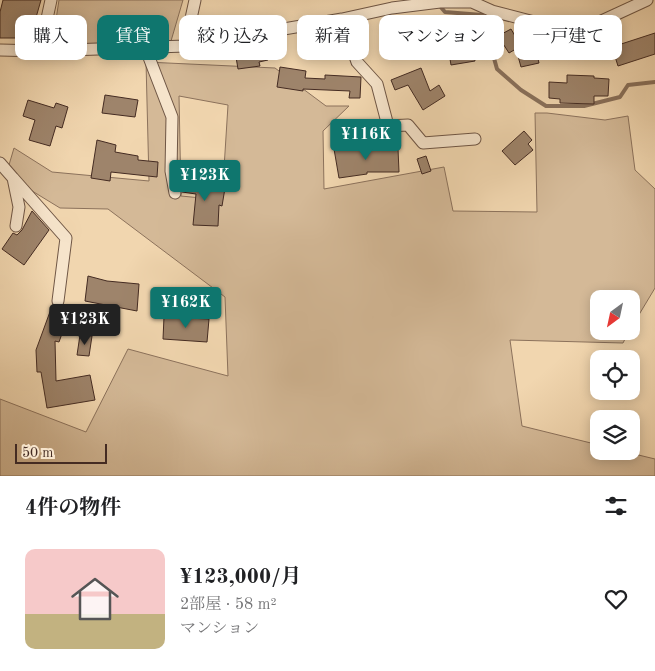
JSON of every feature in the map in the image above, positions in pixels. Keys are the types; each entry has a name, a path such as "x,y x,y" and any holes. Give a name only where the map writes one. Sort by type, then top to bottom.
{"street":[{"path":"48,15 51,0"},
{"path":"192,15 196,0"},
{"path":"360,15 392,8 440,2 472,2 492,11 569,31 582,30 647,0"},
{"path":"0,50 15,50"},
{"path":"150,60 172,117 171,171 175,193"},
{"path":"356,60 377,84 388,126 408,125 423,143 475,139"},
{"path":"0,163 66,238 58,301"},
{"path":"13,178 19,207 16,226"}],"shaded area":[{"path":"59,0 183,0 171,41 169,41 169,15 97,15 97,44 87,45 87,15 57,15"},
{"path":"146,62 275,68 326,106 349,106 323,131 324,189 444,167 453,211 537,212 535,113 605,120 628,116 635,170 655,189 655,288 640,313 640,290 590,290 590,340 624,340 623,343 510,340 522,426 590,443 590,460 640,460 640,455 655,459 655,476 0,476 0,399 86,432 128,349 228,376 225,297 108,209 60,208 6,175 14,148 52,172 149,181","holes":["179,96 228,105 222,200 181,196"]}],"building":[{"path":"3,0 41,0 37,15 15,15 15,38 0,38 0,12"},
{"path":"511,29 514,34 514,50 509,53 504,45 504,33"},
{"path":"655,33 655,54 618,66 616,60 622,60 622,44"},
{"path":"236,60 268,60 259,62 260,66 238,69"},
{"path":"450,60 475,60 475,61 451,65"},
{"path":"519,60 538,60 539,63 521,67"},
{"path":"280,67 306,71 305,78 325,79 325,75 361,77 360,98 349,98 350,91 303,89 303,91 277,87"},
{"path":"421,68 430,91 439,85 445,96 423,110 408,85 395,90 391,80"},
{"path":"567,75 594,76 594,78 609,79 608,96 594,96 594,104 560,103 560,99 549,98 549,82 567,83"},
{"path":"105,95 138,100 135,117 102,113"},
{"path":"28,100 54,108 56,103 68,107 62,128 56,126 50,146 29,140 35,120 23,116"},
{"path":"524,131 532,140 528,144 533,150 515,165 502,151"},
{"path":"97,140 116,145 115,152 138,156 138,160 158,162 157,177 111,172 110,181 91,178"},
{"path":"355,146 356,150 398,149 399,172 367,172 367,174 339,178 334,149"},
{"path":"426,156 431,171 422,174 417,159"},
{"path":"181,179 225,188 222,206 219,205 218,226 193,225 196,194 182,192"},
{"path":"32,211 49,230 24,265 2,249 13,233 17,235 22,230"},
{"path":"88,276 107,281 139,284 137,311 85,301"},
{"path":"51,309 69,314 59,342 55,341 56,381 90,375 95,400 47,408 41,372 37,372 36,350"},
{"path":"164,317 209,319 207,342 163,339"},
{"path":"80,335 92,336 89,356 77,355"}],"waterway":[{"path":"439,5 445,12 482,15 497,69 521,90 546,106 584,106 620,97 628,85 655,82"}]}
